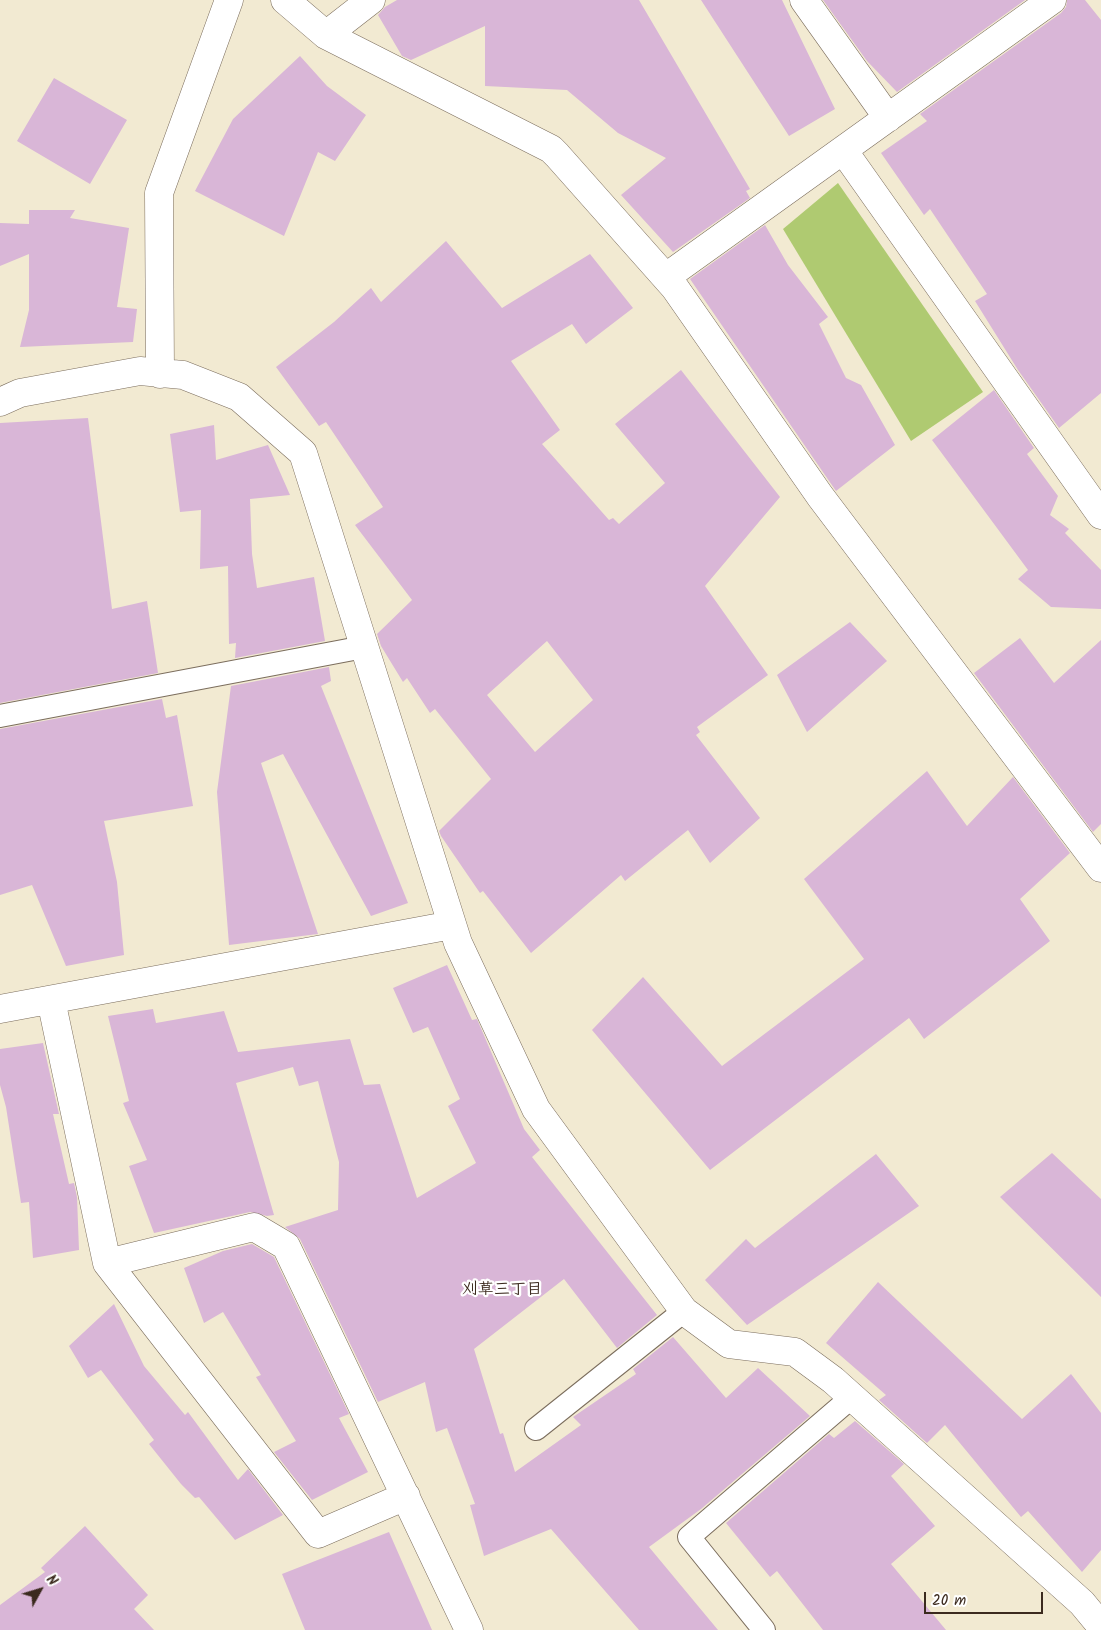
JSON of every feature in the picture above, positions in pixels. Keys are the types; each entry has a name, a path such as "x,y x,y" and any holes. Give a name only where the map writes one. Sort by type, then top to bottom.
{"street":[{"path":"160,374 159,193 229,0"},
{"path":"285,0 326,35 551,149 666,277 820,496 1101,868"},
{"path":"326,35 371,0"},
{"path":"804,0 888,118"},
{"path":"666,277 1052,0"},
{"path":"843,150 1101,515"},
{"path":"0,402 20,393 140,371 183,375 239,397 303,453 458,944 536,1108 684,1311 729,1344 795,1352 852,1396 1082,1603 1101,1626"},
{"path":"0,1009 452,925"},
{"path":"51,1000 106,1263 318,1534 406,1496"},
{"path":"106,1263 254,1227 286,1246 469,1630"}],"lane":[{"path":"0,716 364,646"},
{"path":"536,1429 684,1311"},
{"path":"764,1630 689,1537 852,1396"}],"green space":[{"path":"838,183 983,392 911,441 783,229"}],"building":[{"path":"397,0 639,0 750,189 746,191 750,198 673,252 621,195 666,158 618,133 567,90 485,86 485,26 411,60 402,56 378,15 385,7"},
{"path":"701,0 782,0 835,109 789,136"},
{"path":"823,0 1025,0 897,92 867,61"},
{"path":"1067,0 1085,0 1101,20 1101,393 1059,428 1018,370 975,301 987,294 930,209 924,215 881,153 927,121 920,114 1061,13 1066,7"},
{"path":"300,56 327,86 366,115 335,161 318,152 284,236 195,191 233,119"},
{"path":"54,78 127,120 90,184 17,141"},
{"path":"29,210 75,210 70,218 129,228 117,307 137,309 133,342 20,347 29,310 29,254 0,266 0,223 29,224"},
{"path":"765,225 788,265 828,317 819,324 846,378 861,385 895,445 836,491 690,279"},
{"path":"446,241 502,308 590,254 633,308 586,344 572,324 511,361 560,430 542,444 609,520 613,518 619,524 665,483 615,424 681,370 780,497 705,586 768,675 697,727 700,732 696,735 760,818 710,863 688,830 625,881 621,875 531,953 483,891 480,893 439,831 491,779 435,709 430,713 407,678 403,682 381,646 377,634 412,600 355,525 383,507 326,422 319,426 276,367 334,322 371,288 381,302","holes":["547,641 593,700 535,752 487,695"]},
{"path":"994,390 1034,448 1027,454 1058,496 1050,515 1069,529 1065,533 1101,570 1101,609 1051,607 1018,579 1028,570 932,440"},
{"path":"88,418 112,609 147,601 158,673 0,703 0,423"},
{"path":"214,425 216,460 268,445 290,495 250,499 252,554 257,588 314,577 325,641 235,658 236,643 229,644 228,566 200,569 201,510 180,512 170,434"},
{"path":"850,622 887,661 807,732 777,675"},
{"path":"1020,638 1054,683 1101,640 1101,824 1093,832 974,673"},
{"path":"329,667 331,681 321,686 408,903 371,916 283,754 261,763 318,934 229,945 217,792 231,686"},
{"path":"162,699 166,718 177,715 193,806 104,821 117,882 124,955 66,966 32,885 0,895 0,729"},
{"path":"927,771 967,826 1013,777 1070,853 1020,899 1050,941 924,1039 909,1018 710,1170 592,1030 643,977 722,1066 864,959 804,879"},
{"path":"447,965 472,1020 477,1019 524,1129 540,1150 532,1157 657,1315 617,1348 564,1279 474,1349 500,1434 503,1433 515,1472 581,1425 573,1417 636,1374 633,1369 673,1337 726,1398 758,1368 810,1416 701,1509 649,1547 718,1630 639,1630 551,1529 484,1556 470,1505 475,1504 447,1428 436,1432 425,1382 378,1402 300,1239 285,1227 338,1210 339,1162 318,1081 299,1086 293,1067 236,1083 274,1215 267,1216 250,1212 154,1233 129,1166 147,1160 123,1103 129,1101 108,1016 153,1009 156,1023 224,1011 238,1052 350,1039 364,1085 380,1084 417,1198 476,1163 448,1106 460,1099 428,1027 413,1033 393,988"},
{"path":"43,1043 59,1114 53,1114 69,1184 74,1183 77,1197 79,1250 33,1258 29,1202 21,1203 6,1107 0,1085 0,1049"},
{"path":"1052,1153 1101,1199 1101,1297 1000,1197"},
{"path":"876,1154 919,1206 747,1325 705,1280 746,1239 755,1248"},
{"path":"252,1244 274,1257 349,1414 339,1418 368,1472 312,1500 274,1452 296,1441 256,1377 261,1375 223,1312 204,1323 184,1268 223,1251"},
{"path":"878,1282 1022,1419 1071,1374 1101,1413 1101,1550 1082,1572 1028,1511 1021,1517 945,1425 927,1443 879,1400 886,1395 826,1343"},
{"path":"114,1304 144,1366 185,1415 188,1412 238,1480 248,1469 283,1515 235,1540 199,1497 195,1498 181,1484 149,1444 154,1440 101,1370 88,1378 69,1346"},
{"path":"855,1421 904,1464 891,1476 935,1526 891,1564 946,1630 823,1630 777,1571 770,1577 726,1523 829,1434 834,1438"},
{"path":"85,1526 148,1595 134,1609 154,1630 0,1630 0,1605 45,1572 41,1568"},
{"path":"389,1532 432,1630 305,1630 282,1574"}],"district":[{"name":"刈草三丁目","path":"502,1291"}]}
